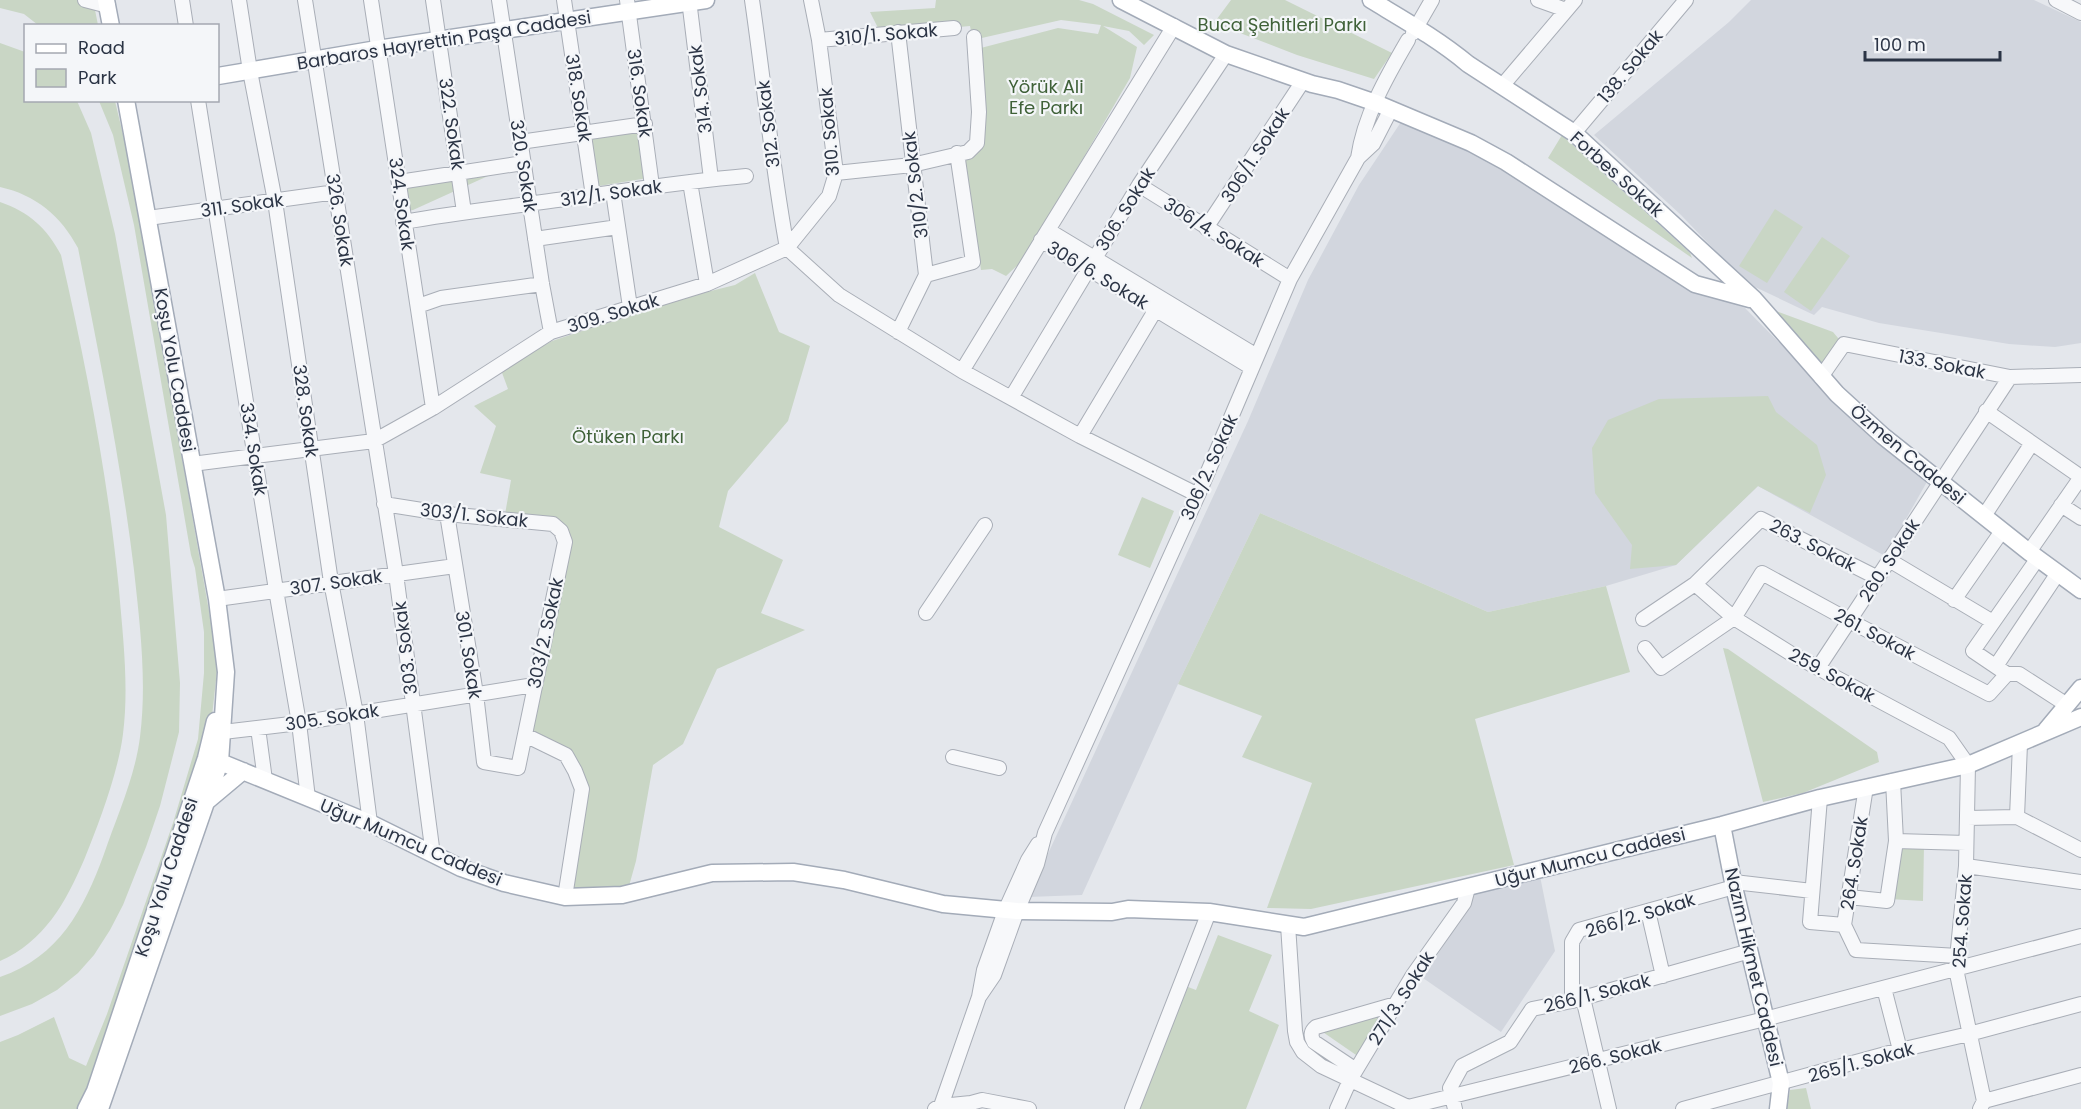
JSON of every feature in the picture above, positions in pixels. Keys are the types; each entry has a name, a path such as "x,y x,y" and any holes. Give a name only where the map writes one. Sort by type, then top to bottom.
{"main road":[{"path":"1121,0 1226,54 1384,106 1471,143 1506,162 1695,284 1754,299"},
{"name":"Forbes Sokak","path":"1358,0 1412,33 1452,50 1468,64 1574,133 1754,299"},
{"name":"Forbes Sokak","path":"1371,0 1412,33"},
{"name":"Barbaros Hayrettin Paşa Caddesi","path":"219,76 377,49 567,21 628,5 695,1"},
{"path":"107,3 111,24"},
{"name":"Koşu Yolu Caddesi","path":"100,1109 206,803 226,672 224,639 126,102"},
{"name":"Özmen Caddesi","path":"1754,299 1821,377 1883,436 2002,531 2081,590"},
{"name":"Uğur Mumcu Caddesi","path":"2044,733 2081,688"},
{"name":"Uğur Mumcu Caddesi","path":"212,764 243,771 370,823 433,855 504,883 565,897 622,895 712,873 793,872 844,880 934,901 945,897 1012,908 1111,903 1128,909 1209,912 1304,927 1722,825 1820,798 1968,765 2081,717"},
{"name":"Koşu Yolu Caddesi","path":"86,1109 95,1091 212,764"},
{"path":"206,803 243,771"},
{"name":"Nazım Hikmet Caddesi","path":"1722,825 1781,1083 1778,1109"}],"street":[{"path":"85,0 107,3"},
{"path":"182,0 186,24"},
{"name":"328. Sokak","path":"239,0 275,201 331,582 356,714 370,823"},
{"name":"326. Sokak","path":"305,0 375,441"},
{"name":"324. Sokak","path":"371,0 433,408"},
{"name":"322. Sokak","path":"433,0 464,212"},
{"name":"320. Sokak","path":"499,0 551,332"},
{"name":"318. Sokak","path":"564,0 593,196"},
{"name":"312. Sokak","path":"752,0 769,116 774,173 787,248"},
{"name":"310. Sokak","path":"787,248 830,196 836,173 819,40 811,0"},
{"name":"306/2. Sokak","path":"938,1107 979,997 984,970 1012,908 1028,860 1045,833 1198,495 1290,279 1358,158 1360,141 1384,106 1382,86 1432,0"},
{"path":"1538,0 1570,5"},
{"name":"138. Sokak","path":"1574,133 1686,0"},
{"name":"314. Sokak","path":"695,1 711,179"},
{"path":"2065,2 2081,13"},
{"name":"316. Sokak","path":"628,5 652,186"},
{"path":"1502,86 1570,5"},
{"path":"962,371 1174,26"},
{"name":"310/1. Sokak","path":"819,40 954,28"},
{"name":"310/2. Sokak","path":"898,32 926,275"},
{"path":"836,173 912,165 968,152 977,143 979,112 974,37"},
{"name":"306. Sokak","path":"1011,398 1139,185 1226,54"},
{"name":"306/1. Sokak","path":"1206,228 1303,81"},
{"name":"334. Sokak","path":"198,102 299,723 308,798"},
{"path":"520,142 645,124"},
{"path":"898,332 926,275 973,262 957,153"},
{"path":"399,182 524,163"},
{"name":"312/1. Sokak","path":"404,222 652,186 746,176"},
{"path":"690,182 707,284"},
{"name":"306/4. Sokak","path":"1139,185 1290,279"},
{"name":"311. Sokak","path":"148,218 336,192"},
{"path":"613,192 630,307"},
{"path":"535,239 618,227"},
{"name":"306/6. Sokak","path":"1045,235 1255,362"},
{"path":"787,248 839,295 962,371 1080,436 1198,495"},
{"name":"309. Sokak","path":"192,464 375,441 433,408 551,332 707,284 787,248"},
{"path":"418,306 441,298 542,284"},
{"path":"1080,436 1159,305"},
{"name":"133. Sokak","path":"1821,377 1844,344 2010,378 2081,375"},
{"name":"260. Sokak","path":"1818,668 2010,378"},
{"path":"1986,411 2081,477 2061,505 2034,555 1973,651 2001,670 2019,674 2067,705"},
{"name":"303. Sokak","path":"375,441 396,574 433,855"},
{"path":"1984,516 2032,443"},
{"name":"303/1. Sokak","path":"384,504 447,514 553,524 561,531"},
{"path":"2061,505 2081,518"},
{"name":"301. Sokak","path":"447,514 476,694 484,762 518,768"},
{"name":"263. Sokak","path":"1642,619 1695,584 1761,519 1876,578"},
{"path":"926,613 985,525"},
{"name":"303/2. Sokak","path":"518,768 565,542 561,531"},
{"path":"1954,600 2002,531"},
{"path":"1889,560 1993,622"},
{"name":"307. Sokak","path":"217,599 455,566"},
{"name":"261. Sokak","path":"1734,618 1762,573 1989,694 2001,670"},
{"path":"2001,670 2058,573"},
{"name":"259. Sokak","path":"1695,584 1734,618 1790,653 1949,738 1968,765"},
{"path":"1645,648 1661,668 1734,618"},
{"name":"305. Sokak","path":"218,731 299,723 534,685"},
{"path":"258,728 264,780"},
{"path":"525,735 566,755 582,789 565,897"},
{"path":"2017,816 2020,744"},
{"path":"953,757 999,768"},
{"name":"254. Sokak","path":"1968,765 1966,866 1957,963 1982,1105"},
{"path":"1849,897 1887,901 1896,841 1893,781"},
{"name":"264. Sokak","path":"1820,798 1810,922 1844,925 1866,788"},
{"path":"1967,818 2017,816 2081,850"},
{"path":"1896,841 1966,843"},
{"path":"1966,866 2081,882"},
{"name":"266/2. Sokak","path":"1609,1109 1598,1061 1577,1000 1572,942 1579,930 1734,885 1812,891"},
{"name":"271/3. Sokak","path":"1337,1109 1353,1075 1413,975 1464,903 1468,888"},
{"path":"1648,911 1663,976"},
{"path":"1132,1109 1209,912"},
{"path":"1288,924 1297,1042 1304,1052 1321,1066 1353,1075"},
{"path":"1844,925 1856,950 1957,963"},
{"name":"266. Sokak","path":"1353,1075 1408,1107 1454,1103 1598,1061 1884,988 1957,963 2081,936"},
{"name":"266/1. Sokak","path":"1454,1103 1450,1088 1462,1066 1510,1042 1532,1009 1577,1000 1750,951"},
{"path":"1884,988 1900,1050"},
{"path":"1353,1075 1314,1042 1312,1031 1316,1027 1396,1004"},
{"name":"265/1. Sokak","path":"1683,1109 2081,1004"},
{"path":"1982,1105 2081,1075"},
{"path":"970,1106 982,1100 1029,1109"},
{"path":"938,1107 970,1106 989,1109"}],"shaded area":[{"path":"1751,0 2034,0 2081,22 2081,343 2055,347 2009,344 1879,323 1822,307 1814,315 1755,287 1730,266 1681,215 1594,135 1729,22"},
{"path":"1403,119 1505,166 1692,288 1745,308 1835,399 1928,480 1885,556 1758,486 1676,565 1606,586 1488,612 1260,513 1178,684 1082,895 1028,897 1248,421 1308,280 1359,185"},
{"path":"1540,876 1555,951 1501,1032 1423,978 1477,891"}],"green space":[{"path":"0,0 93,0 98,24 37,24 24,14 0,8"},
{"name":"Yörük Ali Efe Parkı","path":"936,0 1079,0 1093,4 1154,35 1144,45 1129,31 1103,26 1137,47 1130,78 1025,258 1006,276 992,269 981,270 965,161 982,147 977,49 1058,28 1098,34 1101,25 1061,20 973,40 970,26 881,34 870,12 935,8"},
{"name":"Buca Şehitleri Parkı","path":"1231,0 1285,0 1392,53 1374,79 1297,55 1214,23"},
{"path":"0,43 24,52 24,102 77,102 91,133 115,234 166,515 180,683 179,732 160,806 123,905 110,930 94,955 78,973 57,990 32,1004 0,1016 0,977 21,968 54,944 67,929 88,894 125,796 138,752 143,674 134,570 123,489 78,248 64,226 46,208 25,195 0,187"},
{"path":"99,102 115,102 130,164 218,662 212,716 81,1109 0,1109 0,1042 54,1017 69,1058 86,1066 107,1014 173,823 198,739 204,673 204,632 195,568 134,225 113,135"},
{"path":"639,130 648,178 599,186 591,137"},
{"path":"1562,135 1690,253 1692,258 1548,158"},
{"path":"523,160 413,210 404,212 399,183"},
{"path":"0,202 20,211 36,222 50,237 61,255 79,338 109,505 125,662 125,716 117,765 102,814 77,876 52,919 41,932 16,953 0,961"},
{"path":"1775,209 1803,227 1767,283 1739,266"},
{"path":"1822,237 1850,256 1811,311 1784,292"},
{"name":"Ötüken Parkı","path":"755,273 779,332 810,346 788,421 728,491 719,527 783,560 761,613 805,630 717,669 683,744 653,765 636,861 629,886 570,890 582,789 575,768 525,735 561,531 504,520 511,480 480,473 496,426 474,406 508,389 501,370 552,341 678,299 735,285"},
{"path":"1776,311 1833,332 1843,344 1824,366"},
{"path":"1768,396 1776,412 1817,445 1826,475 1810,513 1758,486 1676,565 1630,569 1632,545 1595,493 1592,448 1608,420 1659,399"},
{"path":"1142,497 1174,511 1150,568 1118,555"},
{"path":"1260,513 1488,612 1606,586 1630,672 1475,719 1514,865 1311,909 1267,908 1312,783 1242,757 1262,716 1178,684"},
{"path":"1723,648 1728,649 1877,752 1879,762 1803,793 1763,802"},
{"path":"1898,844 1924,845 1923,901 1889,899"},
{"path":"1218,935 1272,955 1249,1011 1279,1025 1246,1109 1136,1109 1188,987 1196,990"},
{"path":"1391,1008 1359,1057 1317,1028"},
{"path":"1806,1088 1811,1109 1787,1109 1790,1090"}]}
